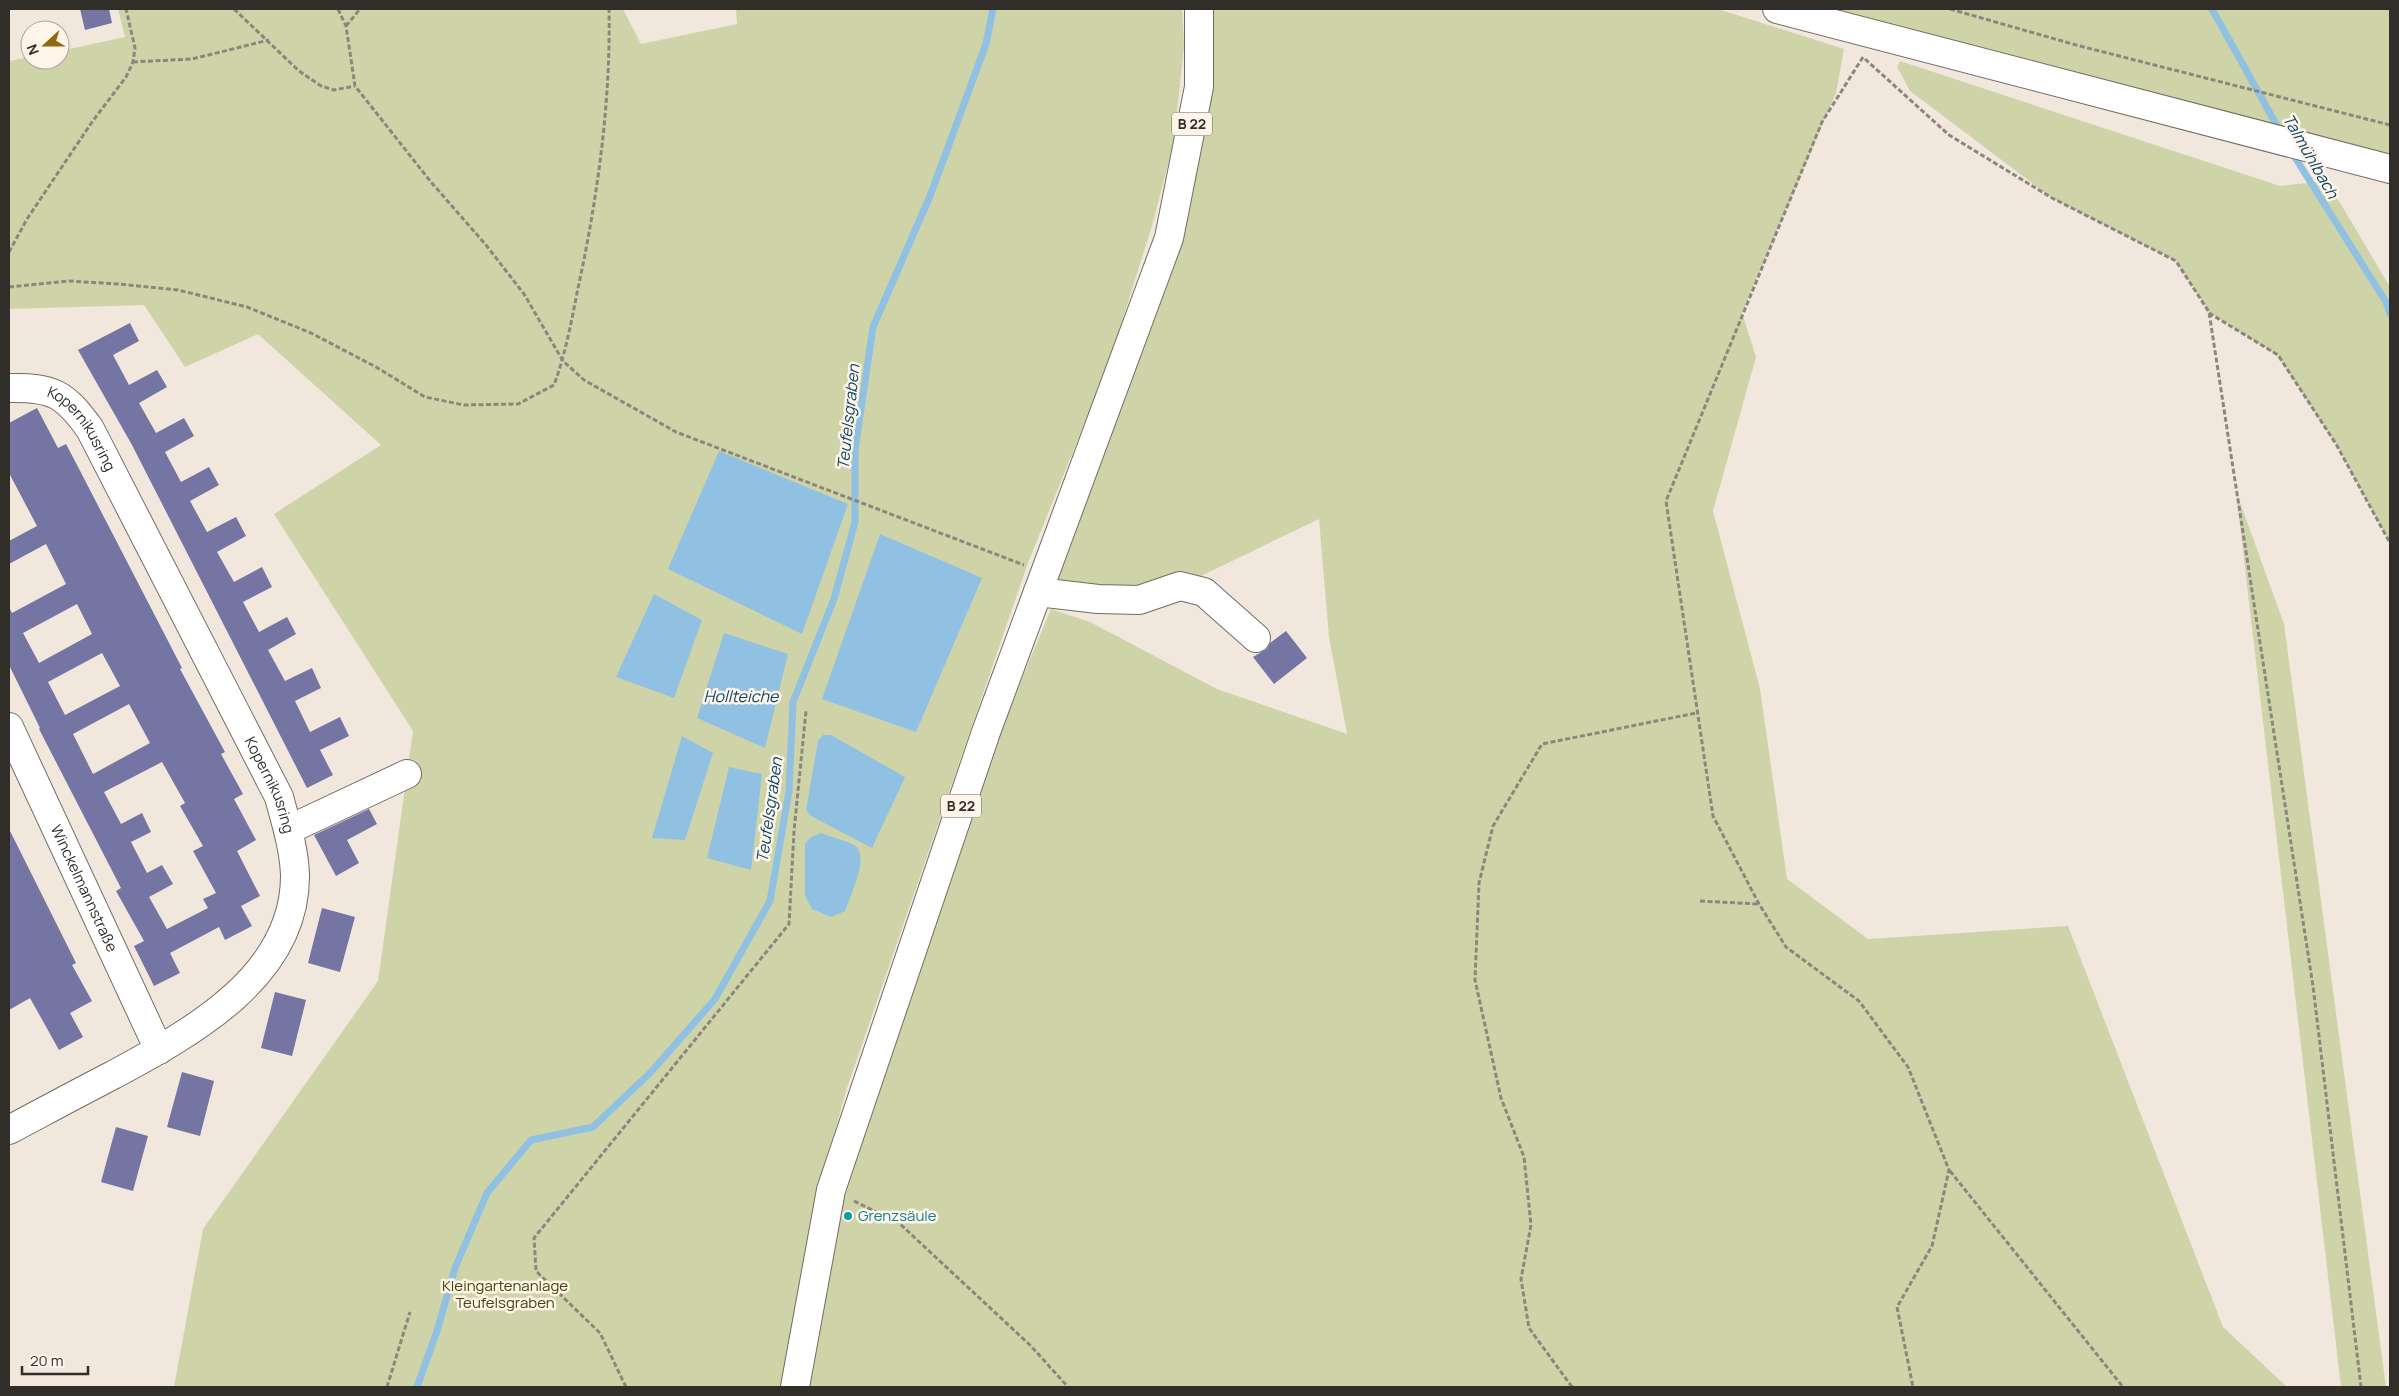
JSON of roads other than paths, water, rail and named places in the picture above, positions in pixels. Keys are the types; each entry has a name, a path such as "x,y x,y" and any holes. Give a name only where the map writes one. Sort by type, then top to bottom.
{"main road":[{"name":"B 22","path":"795,1387 831,1190 986,732 1169,238 1199,87 1199,9"},
{"path":"1777,9 1875,32 2390,169"},
{"name":"Kopernikusring","path":"9,388 29,387 53,393 72,404 90,429 279,797 288,830 295,876 290,911 278,941 262,968 220,1011 159,1050 9,1130"},
{"path":"1041,583 1098,599 1139,600 1180,586 1204,592 1256,638"},
{"name":"Winckelmannstraße","path":"9,727 159,1050"},
{"path":"288,830 408,774"}],"water":[{"path":"719,451 848,504 802,634 668,569"},
{"path":"880,534 982,578 916,732 822,699"},
{"path":"654,594 702,620 674,698 616,677"},
{"name":"Hollteiche","path":"724,633 788,654 765,748 697,718"},
{"path":"823,735 831,735 905,777 872,848 811,816 806,810 818,741"},
{"path":"682,736 713,753 685,840 652,838"},
{"path":"729,767 762,774 751,870 707,858"},
{"path":"821,833 854,845 859,850 860,857 858,876 845,911 831,917 812,909 805,896 805,844 811,837"}],"waterway":[{"name":"Teufelsgraben","path":"417,1387 437,1331 455,1268 487,1193 531,1140 593,1127 651,1072 715,999 770,901 789,791 793,702 834,599 855,522 855,450 873,327 930,196 986,44 993,9"},
{"name":"Talmühlbach","path":"2212,9 2281,133"},
{"name":"Talmühlbach","path":"2291,151 2386,302 2390,314"}],"place":[{"name":"Grenzsäule","path":"848,1216"}],"park label":[{"name":"Kleingartenanlage Teufelsgraben","path":"505,1294"}]}
